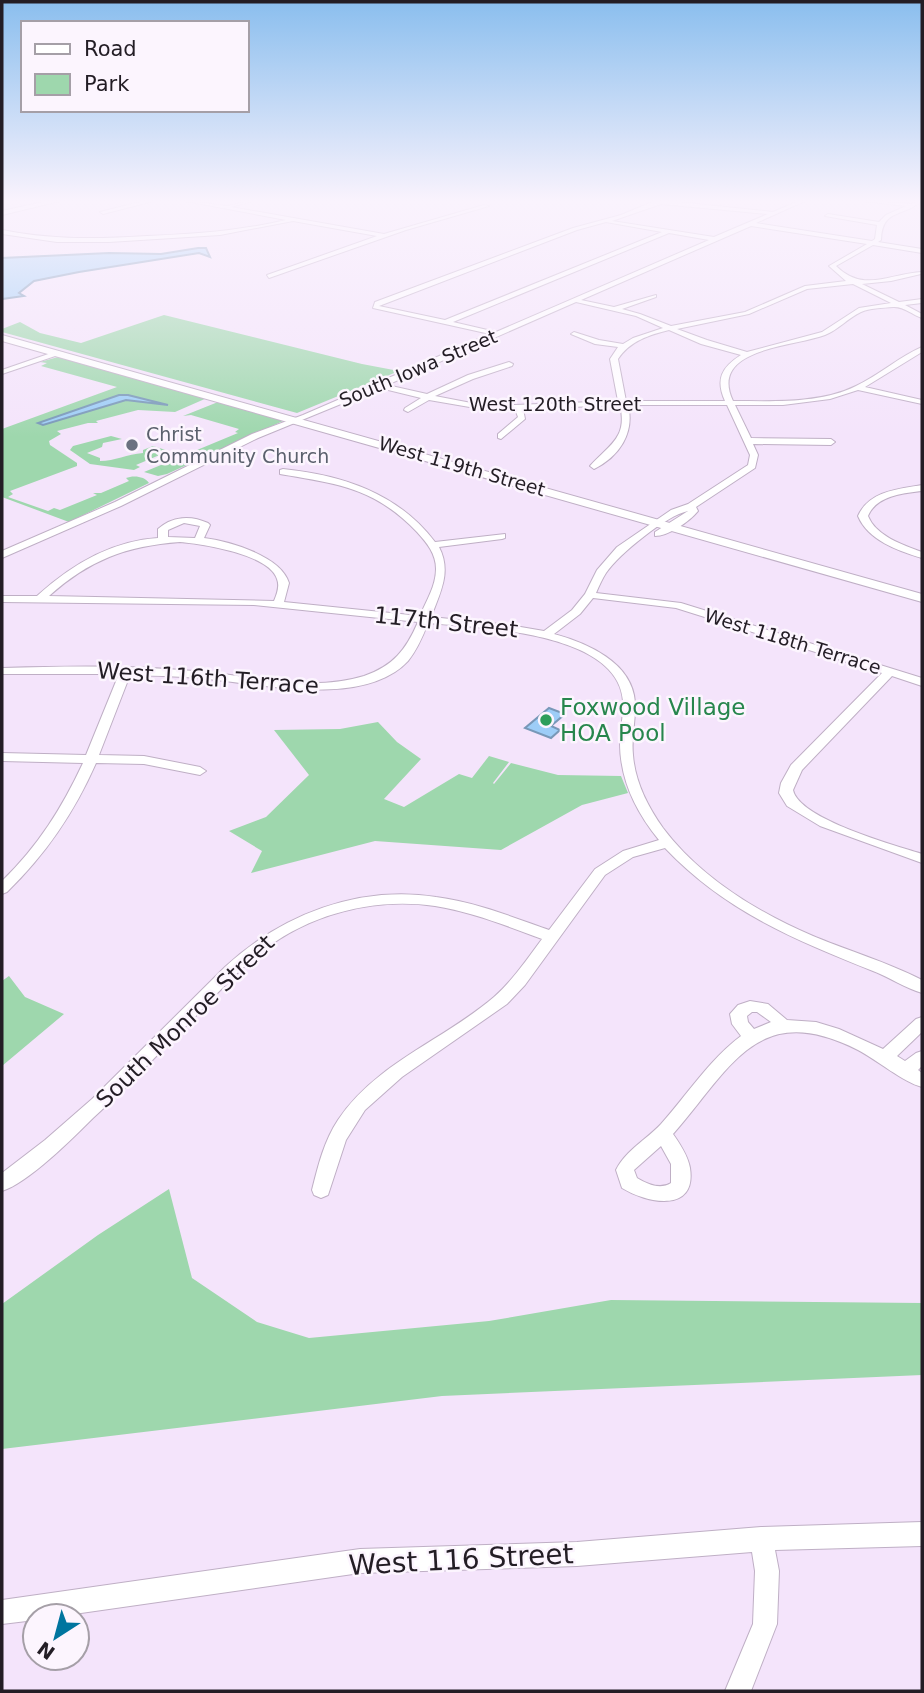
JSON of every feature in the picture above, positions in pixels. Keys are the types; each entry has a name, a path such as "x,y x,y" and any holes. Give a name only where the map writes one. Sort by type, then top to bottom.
{"main road":[{"name":"West 119th Street","path":"2,338 922,598"}],"street":[{"path":"441,279 377,303 375,307 498,334"},
{"path":"446,322 552,279"},
{"name":"South Iowa Street","path":"2,555 118,504 187,468 256,438 282,431 280,428 623,279"},
{"path":"848,279 922,316"},
{"path":"594,466 622,441 628,425 614,359 623,346 647,335 738,316 799,289 885,279"},
{"path":"616,309 654,296"},
{"path":"575,300 616,309 712,345 745,354"},
{"path":"552,636 575,622 578,618 576,612 591,592 601,572 617,557 634,551 665,524 689,516 693,511 691,506 752,466 754,455 749,440 724,390 723,378 730,365 745,354 816,337 861,309 922,301"},
{"path":"574,334 593,341 623,346"},
{"path":"858,388 922,349"},
{"path":"2,372 60,353"},
{"path":"408,410 492,369 509,364"},
{"name":"West 120th Street","path":"379,385 472,406 518,407 807,401 858,388"},
{"path":"858,388 922,401"},
{"path":"500,436 519,422 522,417 518,407"},
{"path":"749,440 831,442"},
{"path":"283,471 338,481 375,495 412,520 432,545 441,569 438,585 424,619"},
{"path":"920,490 880,498 869,505 864,513 865,522 886,541 922,555"},
{"path":"163,539 163,529 166,526 190,520 205,525 199,539"},
{"path":"432,545 502,536"},
{"path":"39,600 55,582 80,565 120,547 163,539 199,539 216,542 261,559 279,570 284,586 278,604"},
{"name":"West 118th Terrace","path":"591,592 663,602 922,682"},
{"name":"117th Street","path":"2,599 206,600 278,604 552,636 601,659 622,681 628,695 626,756 632,783 652,822 667,842 697,871 729,895 783,928 922,987"},
{"name":"West 116th Terrace","path":"2,671 126,671 218,676 300,686 345,684 385,672 404,659 415,646 424,619"},
{"path":"2,889 24,870 55,832 70,808 126,671"},
{"path":"890,671 796,768 786,786 786,795 794,808 813,819 922,859"},
{"path":"2,757 144,760 200,771"},
{"path":"321,1190 331,1152 344,1125 373,1091 501,999 519,981 600,872 628,854 667,842"},
{"name":"South Monroe Street","path":"2,1183 72,1130 258,947 299,922 329,911 371,901 433,901 477,910 551,936"},
{"path":"756,1035 738,1019 738,1014 746,1007 755,1006 769,1011 783,1026"},
{"path":"885,1057 922,1023"},
{"path":"663,1133 737,1048 756,1035 783,1026 818,1028 836,1033 885,1057 922,1081"},
{"path":"906,1070 922,1056"},
{"name":"West 116 Street","path":"2,1612 360,1561 577,1554 761,1539 922,1534"},
{"path":"738,1691 765,1624 767,1571 761,1539"}],"green space":[{"path":"164,315 399,371 297,413 2,332 2,329 20,322 40,333 81,343"},
{"path":"58,357 207,398 175,412 138,410 96,421 98,423 57,431 61,434 49,441 50,445 77,463 77,466 10,491 13,494 8,497 48,511 54,508 60,510 97,495 93,493 101,493 129,481 126,478 129,477 142,478 149,483 69,522 2,497 2,429 117,387 41,366 47,363 40,362"},
{"path":"218,402 283,421 167,474 158,476 144,472 238,433 235,432 239,429 191,415 183,416"},
{"path":"111,436 122,439 103,443 102,447 87,453 100,458 100,461 143,453 143,450 153,446 169,451 136,465 140,467 134,470 90,464 70,450 73,446"},
{"path":"378,722 397,742 421,759 384,799 404,807 459,774 472,778 489,756 509,762 494,784 511,763 558,775 621,776 628,793 582,805 501,850 375,841 251,873 262,851 229,831 266,817 309,775 274,730 340,729"},
{"path":"9,976 25,997 64,1014 2,1066 2,981"},
{"path":"169,1189 192,1278 257,1322 309,1338 489,1321 611,1300 922,1303 922,1375 442,1396 2,1449 2,1304 98,1235"}],"water":[{"path":"2,279 44,279 34,281 19,293 24,296 2,299"},
{"path":"119,395 168,405 126,400 43,425 38,423"},
{"name":"Foxwood Village HOA Pool","path":"549,708 565,714 551,726 560,730 551,738 525,728"}],"place":[{"name":"Christ Community Church","path":"132,445"},
{"name":"Foxwood Village HOA Pool","path":"546,720"}]}
